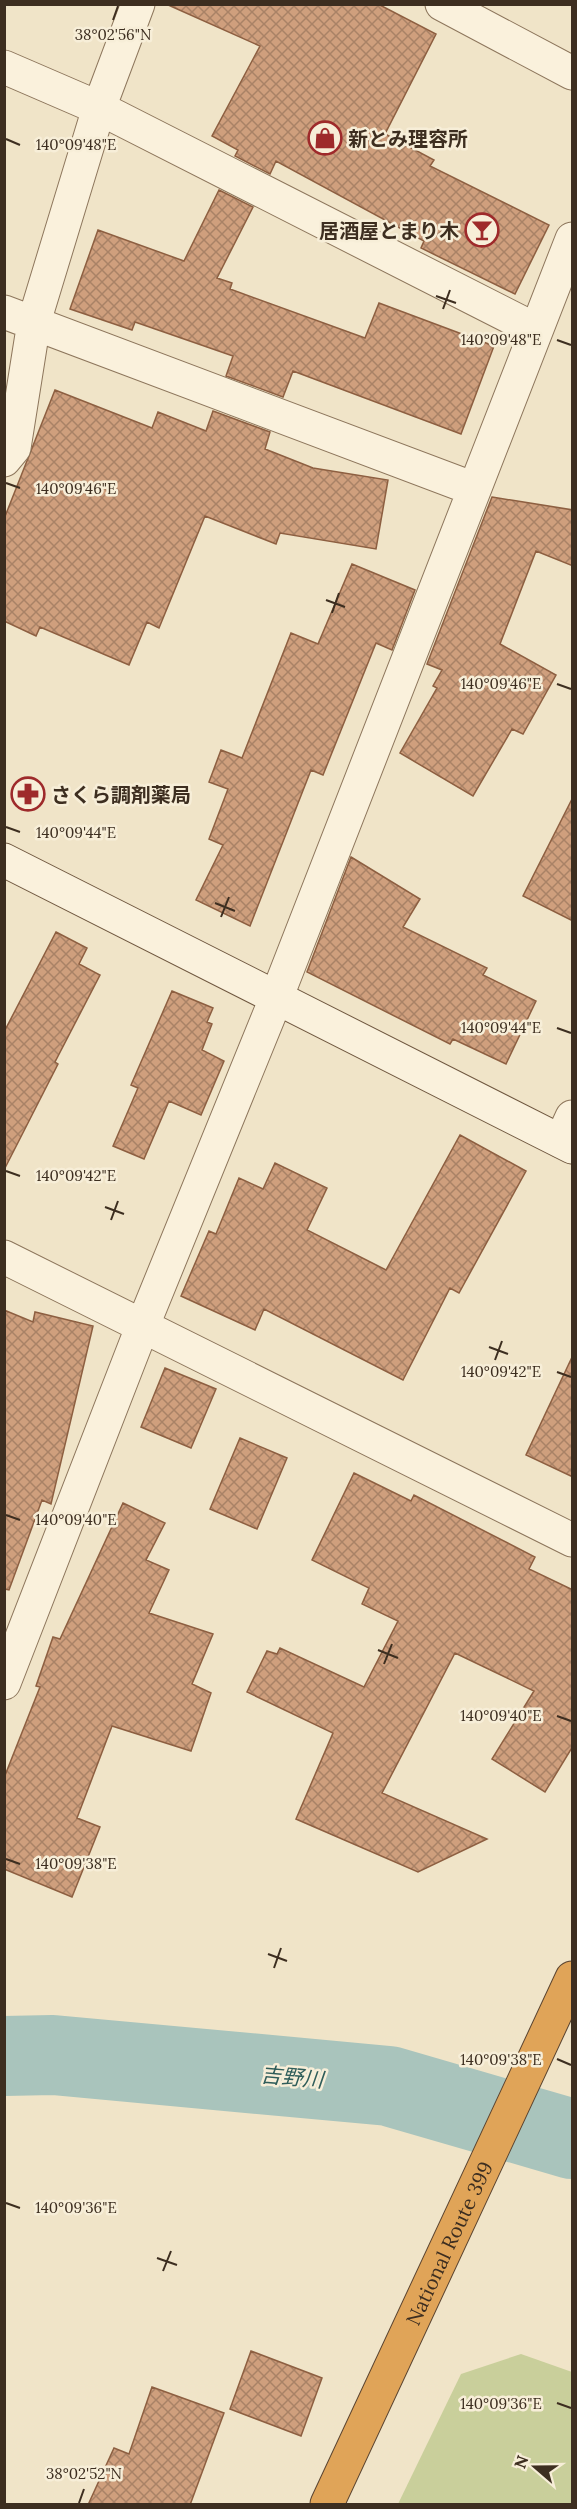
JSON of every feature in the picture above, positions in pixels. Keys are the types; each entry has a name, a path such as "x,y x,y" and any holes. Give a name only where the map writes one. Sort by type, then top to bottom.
{"highway":[{"name":"National Route 399","path":"327,2505 572,1980"}],"street":[{"path":"4,460 14,448 19,317 138,4"},
{"path":"442,4 573,73"},
{"path":"4,67 99,108 536,330"},
{"path":"8,1666 277,996 536,330 570,255"},
{"path":"19,317 474,489"},
{"path":"4,860 277,996 569,1135"},
{"path":"4,1257 573,1540"}],"green space":[{"path":"521,2354 572,2372 572,2504 398,2504 461,2374"}],"building":[{"path":"166,4 378,4 436,34 385,134 434,160 430,166 549,225 515,294 421,248 424,241 276,161 270,174 235,156 238,150 212,136 260,46"},
{"path":"219,190 253,207 217,278 232,283 230,289 365,338 379,303 494,346 461,434 293,371 283,397 226,376 233,356 135,322 132,330 70,309 98,230 184,261"},
{"path":"55,390 152,428 158,412 206,431 213,411 270,432 265,449 313,468 388,480 376,549 280,533 276,544 205,516 159,628 147,622 129,665 40,627 36,636 4,621 4,519"},
{"path":"492,497 573,510 573,566 536,551 500,644 556,675 523,734 512,729 473,796 400,753 437,688 433,686 442,670 427,664"},
{"path":"352,564 415,590 392,650 376,643 323,775 311,770 250,926 196,900 223,845 209,839 228,789 209,782 221,750 242,758 291,633 318,644"},
{"path":"573,797 573,921 523,896"},
{"path":"351,857 420,899 403,927 487,968 483,975 536,1001 506,1064 453,1039 450,1044 307,972"},
{"path":"56,932 87,948 79,964 100,975 55,1062 58,1064 4,1170 4,1032"},
{"path":"172,991 213,1008 207,1022 212,1024 202,1050 224,1061 201,1115 169,1101 144,1159 113,1146 138,1088 131,1085"},
{"path":"460,1135 526,1171 459,1293 450,1288 403,1380 264,1309 255,1330 181,1296 209,1231 216,1234 239,1178 263,1189 275,1163 327,1188 307,1230 386,1270"},
{"path":"4,1310 33,1322 35,1312 93,1326 51,1504 42,1500 9,1590 4,1589"},
{"path":"573,1355 573,1477 526,1455"},
{"path":"165,1368 216,1389 191,1448 141,1427"},
{"path":"240,1438 287,1458 257,1529 210,1509"},
{"path":"354,1473 411,1501 414,1495 535,1557 529,1569 573,1590 573,1746 545,1792 492,1759 534,1691 455,1653 382,1793 487,1839 418,1872 296,1819 333,1733 247,1692 267,1651 277,1654 280,1648 364,1687 398,1621 362,1604 369,1588 312,1560"},
{"path":"123,1503 165,1523 146,1560 169,1570 149,1613 213,1634 192,1684 211,1693 191,1751 112,1726 77,1818 100,1827 72,1897 4,1869 4,1778 40,1687 36,1686 53,1637 60,1639"},
{"path":"251,2351 322,2378 301,2436 230,2409"},
{"path":"152,2387 224,2413 190,2505 88,2505 114,2448 129,2454"}],"waterway":[{"name":"吉野川","path":"4,2056 53,2055 389,2086 572,2139"}],"place":[{"name":"新とみ理容所","path":"325,138"},
{"name":"居酒屋とまり木","path":"482,230"},
{"name":"さくら調剤薬局","path":"28,794"}]}
